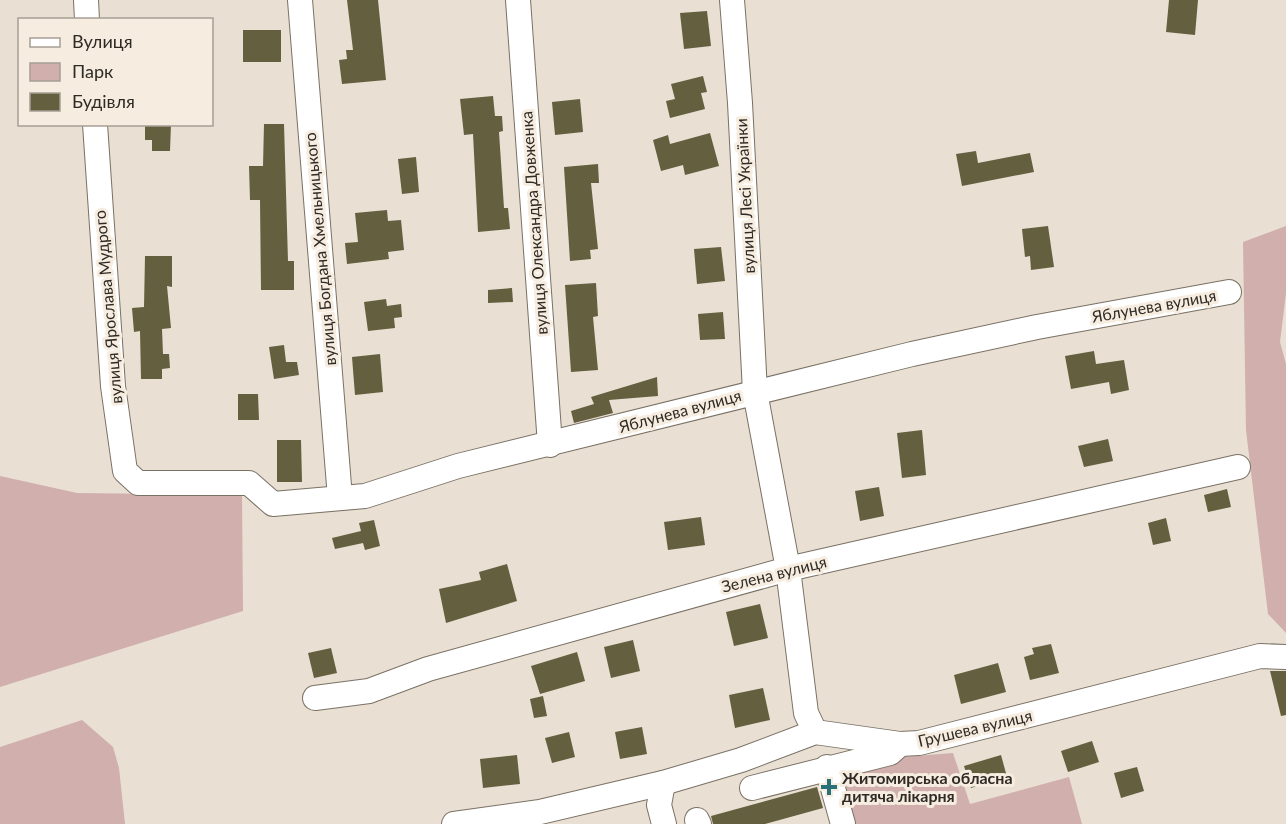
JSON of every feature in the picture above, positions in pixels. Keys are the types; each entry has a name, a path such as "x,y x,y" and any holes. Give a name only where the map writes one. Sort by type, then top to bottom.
{"street":[{"path":"86,0 87,18"},
{"name":"вулиця Богдана Хмельницького","path":"300,0 339,498"},
{"name":"вулиця Олександра Довженка","path":"518,0 550,445"},
{"name":"вулиця Лесі Українки","path":"732,0 740,103 755,392 788,569 806,713 814,732"},
{"name":"вулиця Ярослава Мудрого","path":"95,126 113,386 125,471 138,483"},
{"name":"Яблунева вулиця","path":"138,483 249,483 273,504 365,496 458,466 550,445 755,392 1037,327 1229,292"},
{"name":"Зелена вулиця","path":"315,698 369,692 429,669 788,569 1238,467"},
{"name":"Грушева вулиця","path":"454,824 540,812 663,783 741,760 814,732 900,744 919,743 1260,656 1286,657"},
{"path":"752,788 827,767 890,753 900,744"},
{"path":"827,767 843,824"},
{"path":"663,783 659,805 664,824"}],"green space":[{"path":"1286,226 1286,293 1280,342 1286,364 1286,633 1268,614 1246,430 1243,242"},
{"path":"0,476 77,493 242,495 243,611 0,687"},
{"path":"82,720 113,747 119,768 125,824 0,824 0,747"},
{"path":"953,753 970,804 1069,777 1082,824 855,824 840,773 890,758"}],"building":[{"path":"347,0 378,0 386,80 342,84 339,60 347,59 346,50 353,50"},
{"path":"1169,0 1198,0 1195,35 1166,32"},
{"path":"707,11 711,46 684,49 680,13"},
{"path":"243,30 281,30 281,62 243,62"},
{"path":"703,76 707,92 701,93 705,109 670,118 666,101 675,99 671,84"},
{"path":"493,96 495,116 502,116 503,131 499,132 504,208 508,208 510,229 478,232 473,134 464,135 460,99"},
{"path":"580,99 583,132 555,135 552,102"},
{"path":"264,124 284,124 288,261 294,261 294,290 261,290 260,200 250,200 249,166 263,166"},
{"path":"145,126 171,126 170,151 152,151 152,140 145,140"},
{"path":"710,133 719,166 685,175 683,165 661,171 653,140 668,135 670,144"},
{"path":"976,151 978,163 1030,153 1034,172 962,186 956,154"},
{"path":"416,157 419,192 402,194 398,159"},
{"path":"598,164 599,183 591,183 598,249 590,250 591,259 570,261 564,167"},
{"path":"387,210 388,221 401,220 404,250 388,252 389,259 347,264 345,243 358,242 355,213"},
{"path":"1048,226 1054,267 1031,270 1030,256 1025,257 1022,229"},
{"path":"721,247 725,281 697,284 694,249"},
{"path":"145,256 172,256 172,287 167,286 171,328 162,329 163,354 169,354 170,368 162,369 162,379 141,379 140,331 134,332 132,308 144,307"},
{"path":"596,283 598,316 593,317 598,370 571,372 565,285"},
{"path":"512,288 513,302 488,303 488,290"},
{"path":"386,299 387,306 401,304 402,317 394,318 395,328 368,331 364,302"},
{"path":"723,312 725,339 700,340 698,314"},
{"path":"284,345 286,362 297,362 299,375 274,379 269,347"},
{"path":"1094,351 1096,364 1124,360 1129,390 1111,394 1109,382 1071,389 1065,356"},
{"path":"380,354 383,392 355,395 352,357"},
{"path":"657,377 658,396 609,400 613,413 574,423 571,411 594,404 591,397"},
{"path":"238,394 258,394 259,420 238,420"},
{"path":"922,430 926,475 902,478 897,433"},
{"path":"1108,439 1113,461 1084,467 1078,446"},
{"path":"277,440 301,440 302,482 277,482"},
{"path":"879,487 884,516 860,521 855,491"},
{"path":"1227,489 1231,507 1208,512 1204,495"},
{"path":"701,517 705,545 668,550 664,522"},
{"path":"1166,518 1171,541 1153,545 1148,523"},
{"path":"374,520 380,546 365,550 363,543 335,549 332,538 361,531 359,523"},
{"path":"507,564 517,601 446,623 439,589 481,580 479,572"},
{"path":"760,604 768,638 734,646 726,612"},
{"path":"633,640 640,671 611,678 604,647"},
{"path":"1051,644 1059,673 1030,680 1024,657 1034,654 1032,648"},
{"path":"331,648 337,673 314,678 308,653"},
{"path":"577,652 585,681 540,694 531,666"},
{"path":"998,663 1006,692 961,704 954,675"},
{"path":"1270,671 1286,671 1286,715 1281,716"},
{"path":"763,688 770,720 735,728 729,695"},
{"path":"543,696 547,716 534,718 530,699"},
{"path":"642,727 647,754 620,759 615,732"},
{"path":"569,732 575,757 552,763 545,738"},
{"path":"1092,741 1099,762 1068,772 1061,751"},
{"path":"517,755 520,784 483,788 480,759"},
{"path":"1001,755 1007,777 971,788 964,766"},
{"path":"1137,767 1144,791 1121,798 1114,773"},
{"path":"817,787 823,808 765,824 713,824 711,816"}],"place":[{"name":"Житомирська обласна дитяча лікарня","path":"829,787"}]}
